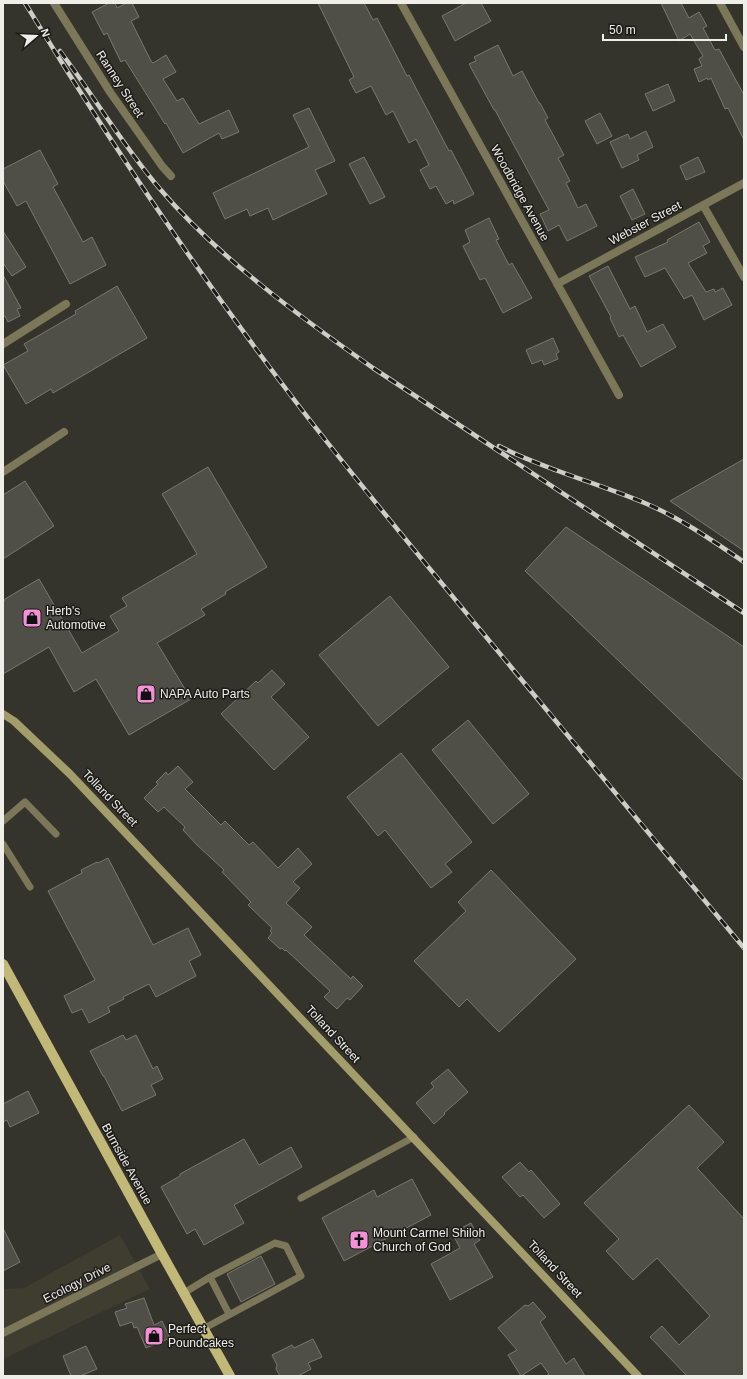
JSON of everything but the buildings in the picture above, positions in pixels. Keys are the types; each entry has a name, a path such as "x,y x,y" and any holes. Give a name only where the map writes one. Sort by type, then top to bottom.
{"main road":[{"name":"Tolland Street","path":"3,714 14,721 70,774 638,1376"},
{"name":"Burnside Avenue","path":"3,964 230,1376"}],"street":[{"name":"Ranney Street","path":"54,3 110,92 162,166 171,176"},
{"name":"Woodbridge Avenue","path":"401,3 619,395"},
{"path":"720,3 744,47"},
{"name":"Webster Street","path":"557,284 744,183"},
{"path":"703,205 744,277"},
{"path":"3,344 66,304"},
{"path":"3,472 64,432"},
{"name":"Ecology Drive","path":"3,1333 162,1254"}],"lane":[{"path":"3,821 25,802 56,834"},
{"path":"3,844 30,887"},
{"path":"301,1198 414,1137"},
{"path":"184,1293 210,1277 275,1243 286,1246 301,1276 204,1329"},
{"path":"210,1277 229,1314"}],"shaded area":[{"path":"120,1235 150,1289 3,1359 3,1289 24,1288"}],"railway":[{"path":"25,3 118,151 183,247 286,389 380,509 744,948"},
{"path":"60,51 146,173 207,238 261,285 317,328 373,368 744,613"},
{"path":"499,446 535,462 628,496 673,516 744,562"}],"place":[{"name":"Herb's Automotive","path":"32,618"},
{"name":"NAPA Auto Parts","path":"146,694"},
{"name":"Mount Carmel Shiloh Church of God","path":"359,1240"},
{"name":"Perfect Poundcakes","path":"154,1336"}]}
